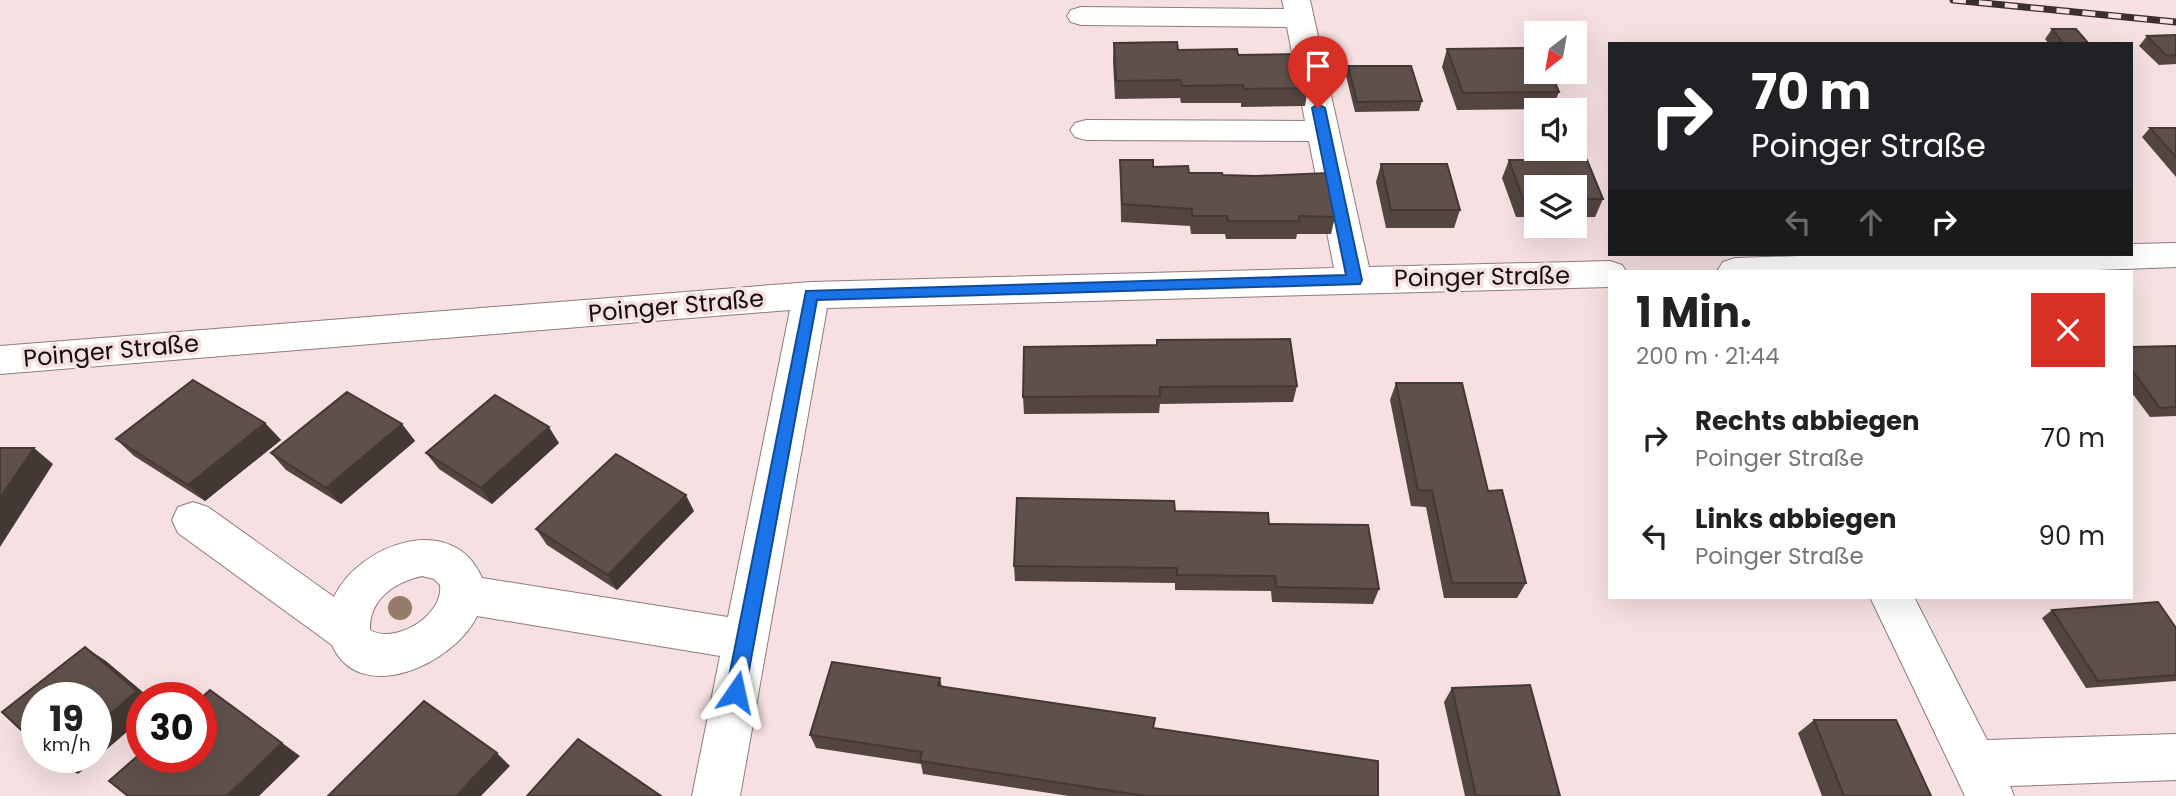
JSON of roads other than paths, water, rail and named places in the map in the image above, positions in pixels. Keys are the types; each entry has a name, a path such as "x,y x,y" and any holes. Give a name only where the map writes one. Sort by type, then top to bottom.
{"street":[{"path":"1081,16 1297,9 1354,280"},
{"path":"1086,130 1323,131"},
{"path":"1764,270 2176,256"},
{"name":"Poinger Straße","path":"0,360 811,295 1608,274"},
{"path":"716,796 811,295"},
{"path":"192,520 347,631 354,643 365,652 399,655 435,638 454,617 463,594 462,578 453,566 439,559 422,557 402,561 382,570 359,591 347,616 347,631"},
{"path":"463,594 745,640"},
{"path":"1893,599 1982,780 2176,757"}],"railway":[{"path":"1953,0 2176,22"}]}
